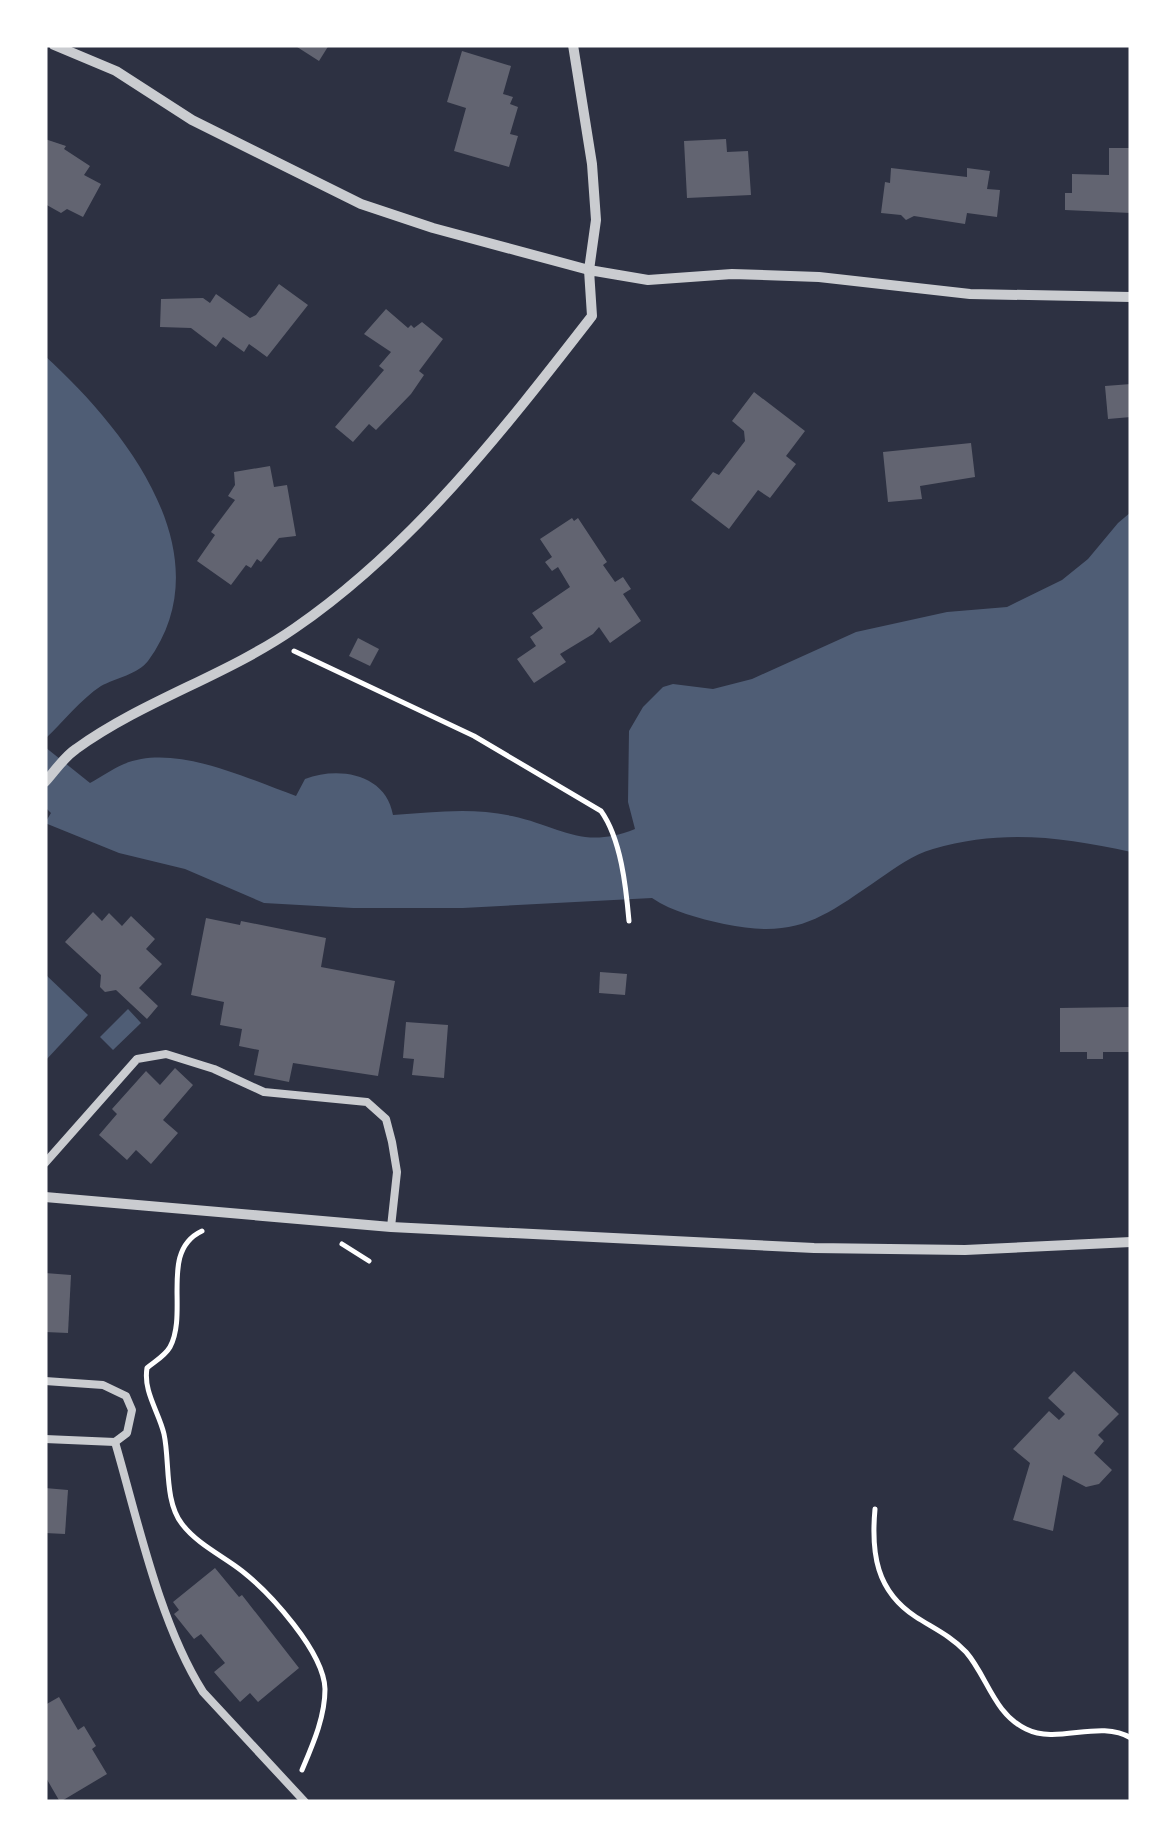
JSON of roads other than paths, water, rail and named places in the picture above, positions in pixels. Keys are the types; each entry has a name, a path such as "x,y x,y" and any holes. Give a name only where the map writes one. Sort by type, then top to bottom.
{"street":[{"path":"54,45 116,71 192,120 361,204 432,228 589,270 648,280 732,274 970,294 1131,297"},
{"path":"45,782 72,751 275,642 356,582 420,519 521,408 592,316 589,270 596,220 592,164 573,45"},
{"path":"45,1198 392,1227 814,1248 965,1250 1131,1242"}],"lane":[{"path":"45,1163 136,1059 166,1054 214,1068 264,1092 367,1102 386,1119 392,1142 397,1172 392,1227"},
{"path":"45,1381 103,1385 126,1396 132,1410 130,1426 123,1438 115,1442 45,1439"},
{"path":"115,1442 178,1643 193,1675 203,1692 305,1802"}],"water":[{"path":"45,356 105,419 133,456 155,495 171,536 176,578 169,620 148,661 94,691 45,739"},
{"path":"1131,512 1131,852 1032,837 958,843 911,858 823,915 770,929 724,924 677,911 652,898 463,908 264,903 185,869 119,853 45,823 51,813 45,807 45,747 90,783 124,764 166,758 211,766 296,796 305,779 346,774 371,782 381,790 393,815 483,812 586,837 617,835 635,829 628,802 629,731 643,707 663,687 673,684 713,689 752,679 856,632 947,612 1007,607 1062,580 1088,559"},
{"path":"45,974 88,1015 45,1061"},
{"path":"128,1009 141,1023 113,1050 100,1037"}]}
